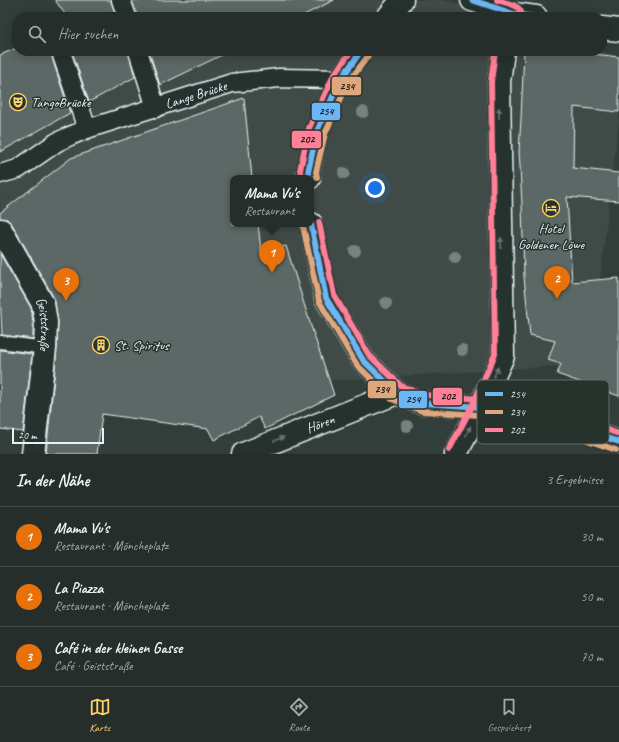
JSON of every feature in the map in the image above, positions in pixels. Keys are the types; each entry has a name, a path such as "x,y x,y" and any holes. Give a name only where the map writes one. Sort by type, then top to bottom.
{"street":[{"path":"121,0 125,12"},
{"path":"392,12 402,0"},
{"path":"472,0 506,12"},
{"path":"607,29 619,30"},
{"path":"62,56 87,129"},
{"path":"140,56 156,108"},
{"path":"308,175 317,131 341,79 357,56"},
{"path":"492,380 503,356 499,82 502,56"},
{"name":"Lange Brücke","path":"0,174 18,169 57,142 87,129 232,83 279,78 341,79"},
{"path":"312,227 326,298 363,360 397,393 423,403 477,408"},
{"name":"Geiststraße","path":"0,229 43,304 46,322 45,348 33,454"},
{"name":"Hören","path":"243,454 397,393"},
{"path":"456,454 477,414"},
{"path":"609,439 619,442"}],"lane":[{"path":"0,342 45,348"}],"shaded area":[{"path":"182,0 446,0 483,12 164,12"},
{"path":"607,53 619,57 619,120 590,364 306,382 245,227 314,227 314,175 231,175 211,141 0,267 0,106 20,106 96,56 607,56"}],"building":[{"path":"55,0 111,0 115,12 63,12"},
{"path":"132,0 334,0 310,12 136,12"},
{"path":"12,50 12,56 52,56 70,113 0,152 0,55"},
{"path":"74,56 129,56 135,77 89,102"},
{"path":"151,56 220,56 160,85"},
{"path":"524,56 607,56 619,57 619,112 574,107 573,168 619,173 619,201 567,197 572,282 619,278 619,396 609,392 609,380 574,380 557,374 561,364 548,360 555,341 530,335 524,277 519,152"},
{"path":"244,98 252,175 230,175 230,227 258,227 261,250 286,246 334,395 265,429 259,417 214,440 208,429 102,414 97,454 46,454 57,349 58,322 55,302 12,224 7,219 0,218 0,213 71,158"},
{"path":"0,254 31,308 33,339 2,335"},
{"path":"0,350 32,354 23,432 0,429"}],"transit line":[{"name":"254","path":"472,0 508,12"},
{"name":"202","path":"497,0 514,5 521,12"},
{"name":"202","path":"301,175 300,170 309,128 334,75 347,56"},
{"name":"254","path":"308,175 317,131 341,79 357,56"},
{"name":"234","path":"317,177 316,172 325,134 348,83 368,56"},
{"name":"202","path":"484,380 495,354 491,82 494,56"},
{"name":"202","path":"319,222 334,295 369,355 401,386 425,395 477,399"},
{"name":"234","path":"303,227 319,301 357,365 392,399 422,411 477,415"},
{"name":"254","path":"312,227 326,298 363,360 397,393 423,403 477,407"},
{"name":"202","path":"449,450 477,395"},
{"name":"202","path":"609,430 619,434"},
{"name":"254","path":"609,439 619,442"},
{"name":"234","path":"599,444 616,450"}],"place":[{"name":"TangoBrücke","path":"18,102"},
{"name":"Hotel Goldener Löwe","path":"551,208"},
{"name":"Mama Vu's","path":"272,273"},
{"name":"La Piazza","path":"557,299"},
{"name":"Café in der kleinen Gasse","path":"66,301"},
{"name":"St. Spiritus","path":"101,345"}]}
